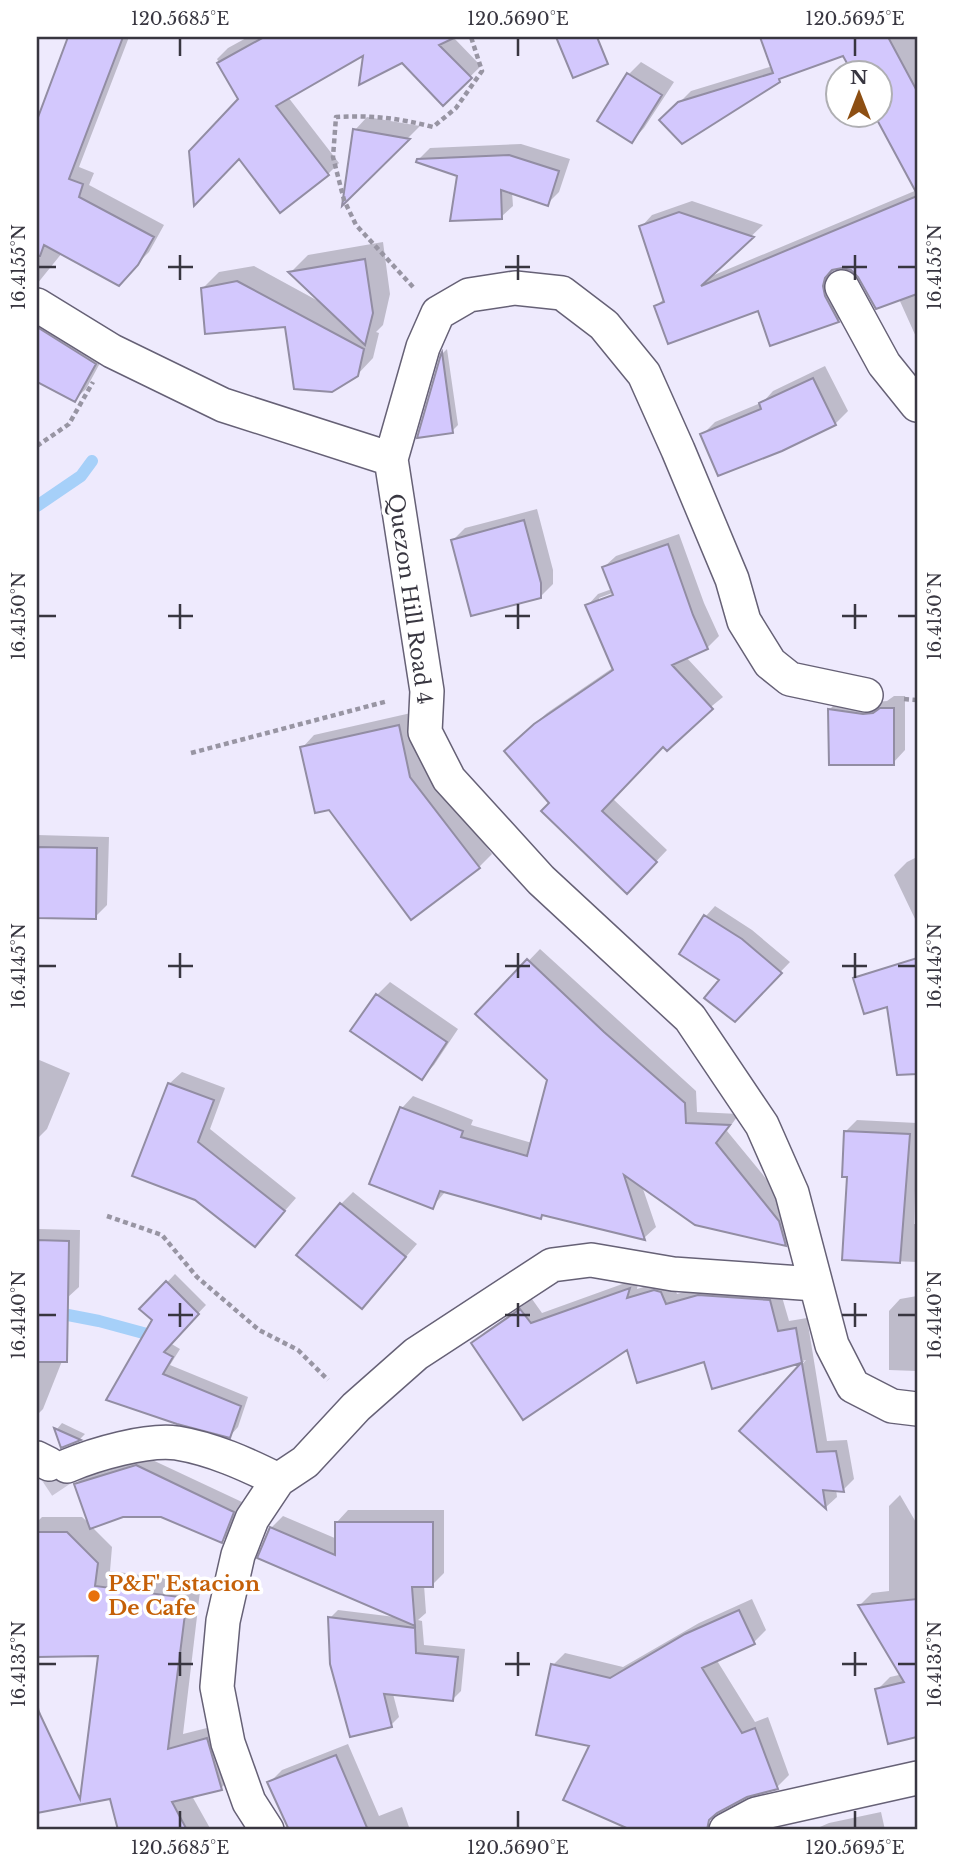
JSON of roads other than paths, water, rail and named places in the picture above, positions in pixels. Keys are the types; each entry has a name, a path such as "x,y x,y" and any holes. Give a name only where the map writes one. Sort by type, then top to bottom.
{"street":[{"path":"842,287 884,364 917,405"},
{"name":"Quezon Hill Road 4","path":"866,695 790,679 770,663 744,621 727,568 643,374 604,325 562,293 516,288 469,295 438,313 423,347 391,459 426,691 425,732 449,779 541,880 690,1018 762,1125 792,1193 832,1345 853,1386 892,1406 917,1409"},
{"path":"37,305 112,351 223,405 391,459"},
{"path":"267,1830 249,1802 228,1743 217,1687 223,1621 238,1555 252,1519 278,1480 304,1462 356,1407 416,1354 552,1265 591,1260 673,1274 816,1284"},
{"path":"47,1472 93,1455 174,1443 212,1451 247,1464 278,1480"},
{"path":"726,1830 756,1814 917,1778"}],"waterway":[{"path":"37,506 81,476 92,461"},
{"path":"37,1309 99,1321 158,1337"}],"tunnel":[{"path":"43,1482 67,1466"}],"place":[{"name":"P&F' Estacion De Cafe","path":"94,1596"}]}
